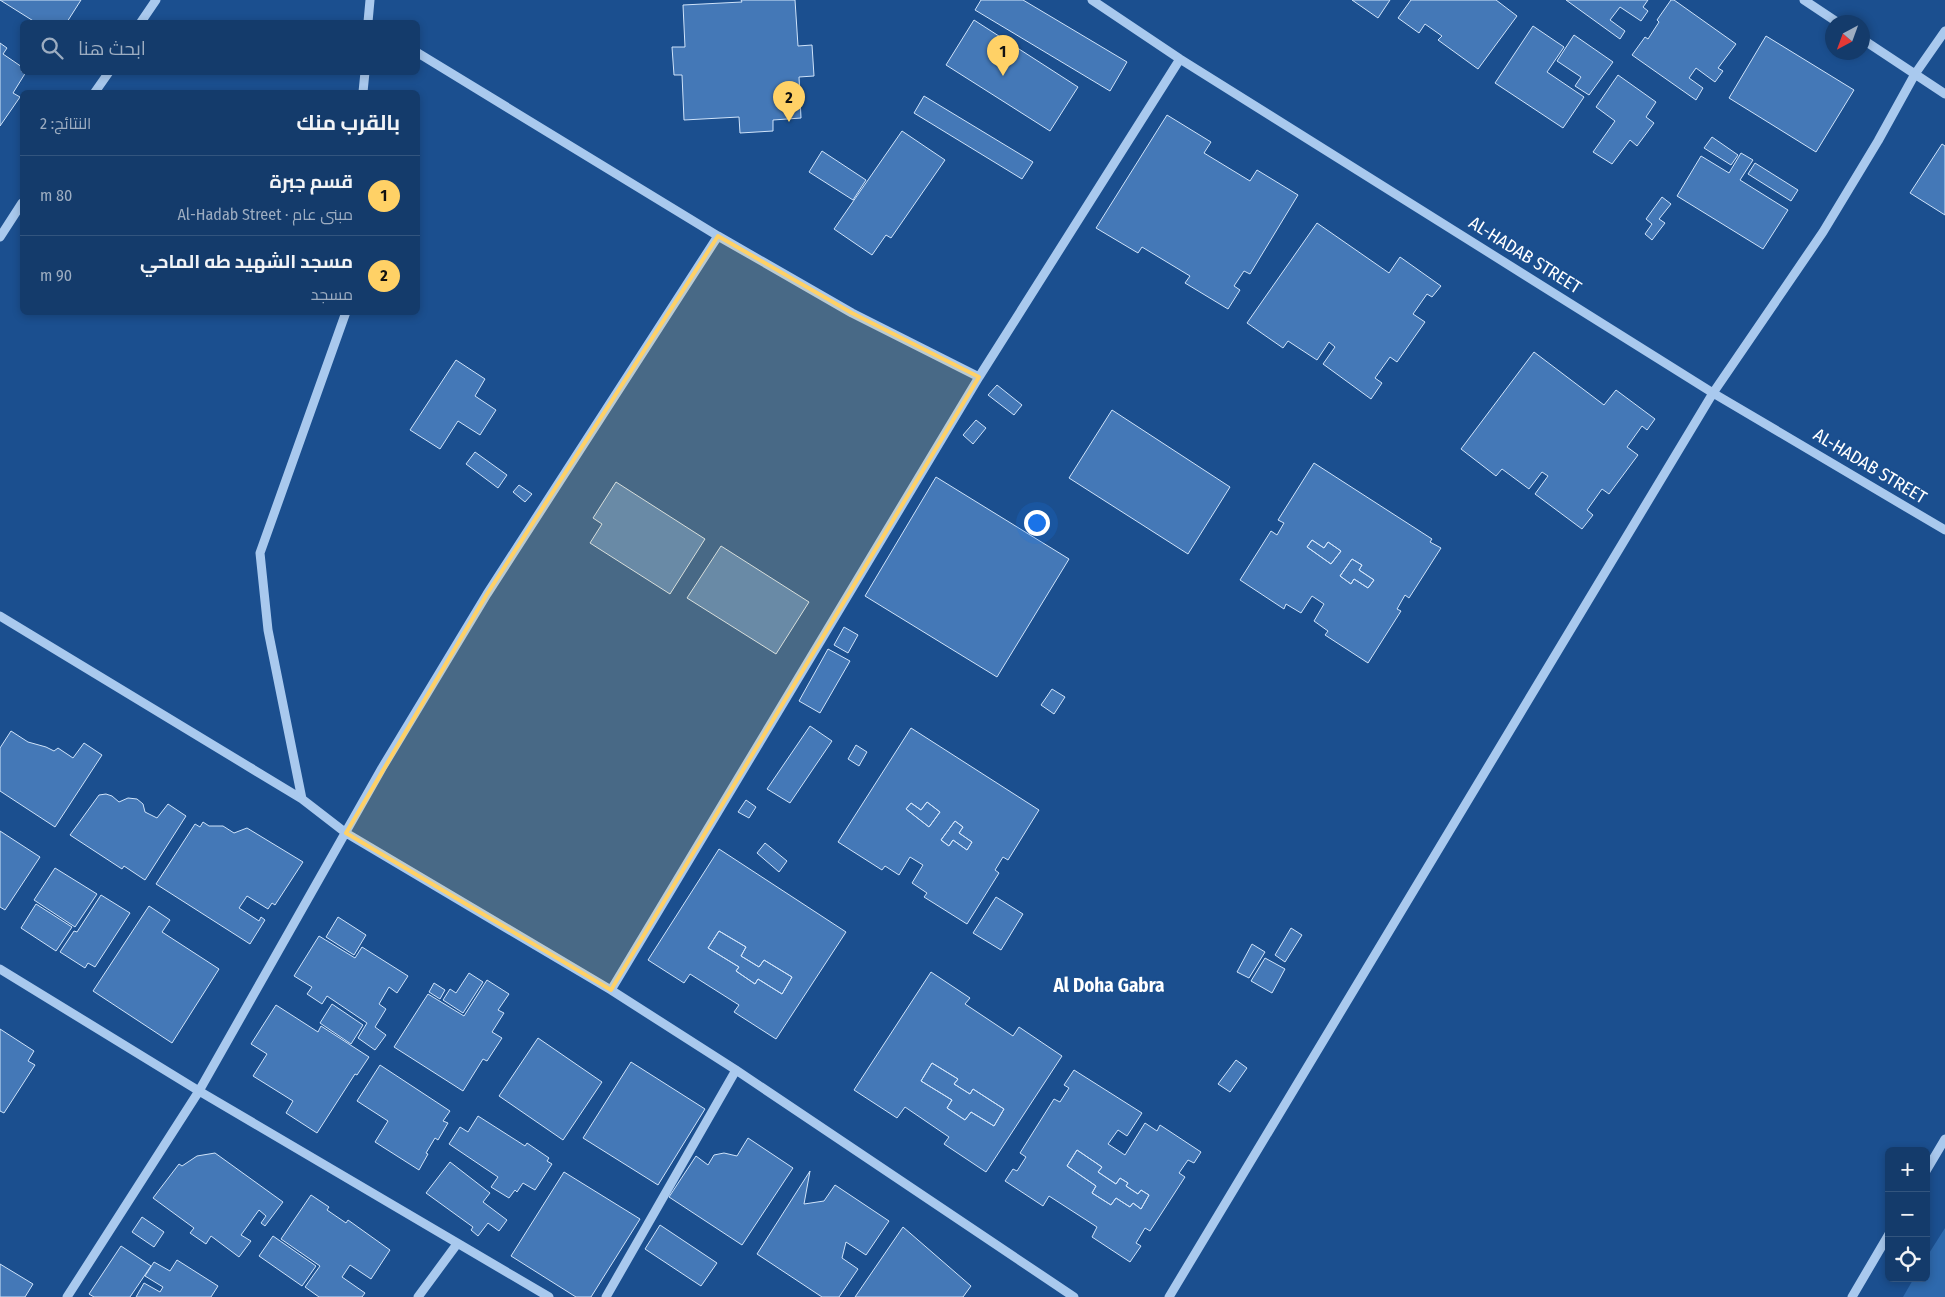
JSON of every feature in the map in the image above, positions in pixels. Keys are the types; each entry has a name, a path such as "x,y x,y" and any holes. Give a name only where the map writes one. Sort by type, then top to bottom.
{"street":[{"path":"143,20 156,0"},
{"path":"368,20 370,0"},
{"name":"AL-HADAB STREET","path":"1092,0 1180,59 1714,393 1945,530"},
{"path":"1804,0 1826,15"},
{"path":"1169,1297 1714,393 1822,232 1878,141 1915,74 1945,31"},
{"path":"1870,44 1945,94"},
{"path":"420,54 718,236 852,313 979,376"},
{"path":"611,990 979,376 1180,59"},
{"path":"96,90 106,75"},
{"path":"363,90 365,75"},
{"path":"0,237 20,206"},
{"path":"67,1297 199,1091 382,768 487,594 718,236"},
{"path":"302,799 268,630 260,553 345,315"},
{"path":"0,616 302,799 346,833 611,990 736,1070 1074,1297"},
{"path":"0,969 199,1091 549,1297"},
{"path":"606,1297 736,1070"},
{"path":"1930,1164 1945,1139"},
{"path":"1852,1297 1887,1237"},
{"path":"418,1297 457,1244"}],"highlighted area":[{"path":"718,236 852,313 979,377 611,990 346,833 487,594"}],"shaded area":[{"path":"1945,1228 1945,1297 1903,1297 1912,1282 1930,1282 1930,1252"}],"building":[{"path":"0,0 81,0 68,20 32,20"},
{"path":"741,0 795,0 798,46 812,45 814,76 799,77 801,118 773,120 773,131 740,133 739,117 684,120 682,75 674,75 672,47 685,47 683,5 742,2"},
{"path":"981,0 1023,0 1127,62 1110,91 975,10"},
{"path":"1352,0 1390,0 1378,18"},
{"path":"1411,0 1496,0 1517,16 1478,69 1438,40 1442,36 1425,24 1419,33 1398,18"},
{"path":"1566,0 1648,0 1643,7 1648,11 1641,21 1620,7 1610,20 1625,31 1620,39"},
{"path":"1671,0 1674,0 1736,44 1718,68 1723,71 1715,82 1696,68 1689,78 1703,88 1696,100 1632,55 1645,37 1648,39 1659,22 1657,20"},
{"path":"974,20 1078,87 1050,131 946,65"},
{"path":"1533,26 1564,47 1547,72 1584,97 1563,128 1495,83"},
{"path":"1574,35 1613,62 1589,95 1575,86 1581,77 1557,61"},
{"path":"1766,36 1854,90 1816,152 1729,98"},
{"path":"0,43 7,48 3,54 20,66 20,75 24,75 13,93 20,97 0,126"},
{"path":"1618,75 1656,102 1646,117 1654,123 1637,146 1630,140 1612,164 1593,152 1615,121 1596,107"},
{"path":"924,96 1033,162 1022,179 914,113"},
{"path":"1167,115 1211,142 1204,153 1250,181 1257,170 1298,195 1250,274 1244,271 1234,286 1240,290 1228,309 1185,283 1190,276 1142,247 1138,253 1096,228"},
{"path":"902,131 945,160 891,238 886,235 872,255 834,229"},
{"path":"1712,137 1738,155 1731,165 1704,148"},
{"path":"1942,144 1945,146 1945,215 1910,193"},
{"path":"822,151 866,180 853,200 809,172"},
{"path":"1741,153 1753,160 1740,180 1788,210 1763,249 1677,196 1701,156 1729,173"},
{"path":"1755,163 1798,190 1791,201 1748,174"},
{"path":"1662,197 1671,204 1659,219 1665,223 1652,240 1645,234 1652,224 1646,219"},
{"path":"1317,223 1389,273 1400,257 1441,286 1432,297 1427,294 1413,314 1425,322 1397,362 1390,357 1375,378 1382,383 1371,399 1323,364 1335,347 1329,342 1317,360 1288,341 1283,348 1247,323"},
{"path":"1534,352 1604,405 1616,390 1655,419 1647,430 1642,426 1627,447 1638,455 1609,494 1602,489 1587,510 1593,515 1582,529 1535,494 1548,476 1542,472 1529,489 1502,469 1496,476 1461,449"},
{"path":"456,360 485,379 475,396 496,410 480,435 458,421 440,449 410,430"},
{"path":"997,385 1022,405 1014,415 988,395"},
{"path":"1112,410 1230,487 1188,554 1069,478"},
{"path":"976,420 986,428 973,444 963,435"},
{"path":"475,452 507,475 498,488 466,464"},
{"path":"1314,463 1432,539 1430,542 1441,548 1409,598 1405,595 1397,609 1401,611 1368,663 1325,635 1328,631 1314,621 1324,604 1312,596 1301,613 1286,604 1284,609 1240,580 1271,531 1277,535 1284,523 1278,520","holes":["1312,540 1324,548 1328,542 1341,551 1331,564 1307,547","1352,559 1362,565 1359,570 1374,580 1368,588 1354,579 1351,584 1340,576"]},
{"path":"936,477 1069,559 997,677 865,596"},
{"path":"616,482 705,539 670,594 590,543 602,524 593,518"},
{"path":"519,485 532,494 525,502 513,492"},
{"path":"1312,540 1324,548 1328,542 1341,551 1331,564 1307,547"},
{"path":"721,546 809,602 776,654 687,598"},
{"path":"1352,559 1362,565 1359,570 1374,580 1368,588 1354,579 1351,584 1340,576"},
{"path":"844,627 858,635 848,653 834,645"},
{"path":"828,649 850,661 820,713 799,701"},
{"path":"1052,689 1065,697 1054,714 1041,705"},
{"path":"810,726 832,741 790,803 767,789"},
{"path":"911,728 1039,810 1008,860 1003,857 995,870 999,873 967,924 924,897 927,893 912,883 923,865 910,857 899,875 885,866 882,870 838,842","holes":["927,802 940,812 929,827 906,809 911,803 921,810","955,821 963,827 959,833 972,842 967,850 953,840 949,846 941,840"]},
{"path":"11,731 28,742 54,751 58,748 73,758 84,743 102,755 55,827 0,791 0,748"},
{"path":"856,745 867,752 859,766 848,759"},
{"path":"106,794 119,802 128,798 137,799 143,804 145,812 157,818 168,804 186,816 145,880 124,866 122,869 70,835 99,795"},
{"path":"746,800 756,807 749,818 738,812"},
{"path":"927,802 940,812 929,827 906,809 911,803 921,810"},
{"path":"955,821 963,827 959,833 972,842 967,850 953,840 949,846 941,840"},
{"path":"203,822 209,826 223,826 234,833 247,828 303,862 275,905 272,903 268,909 247,896 239,908 259,921 261,917 265,920 250,944 156,884 195,824 200,827"},
{"path":"0,831 40,857 5,910 0,907"},
{"path":"765,843 787,861 779,872 757,853"},
{"path":"719,849 846,932 776,1039 734,1012 739,1005 690,974 684,983 648,960","holes":["719,931 746,947 741,956 759,967 764,960 792,977 782,994 758,979 755,984 736,971 739,967 708,948"]},
{"path":"55,868 97,894 75,927 34,900"},
{"path":"101,895 130,913 95,967 88,963 85,968 60,952 74,931 77,932"},
{"path":"996,897 1023,914 1001,950 973,933"},
{"path":"36,904 72,927 56,951 21,928"},
{"path":"149,906 170,920 162,932 219,969 172,1043 93,991"},
{"path":"338,917 366,935 354,955 326,937"},
{"path":"1291,928 1302,935 1285,962 1275,955"},
{"path":"719,931 746,947 741,956 759,967 764,960 792,977 782,994 758,979 755,984 736,971 739,967 708,948"},
{"path":"319,936 355,958 362,947 408,976 397,993 389,987 379,1004 386,1009 375,1027 386,1035 375,1050 358,1038 367,1023 327,996 322,1004 307,994 312,987 294,976"},
{"path":"1252,944 1265,952 1249,978 1237,972"},
{"path":"1265,958 1285,969 1272,993 1251,981"},
{"path":"931,972 970,998 965,1004 1013,1036 1019,1027 1062,1056 986,1172 944,1144 949,1137 905,1107 897,1118 854,1090","holes":["932,1063 958,1079 954,1084 970,1094 973,1089 1004,1109 994,1126 971,1112 965,1120 947,1108 952,1100 921,1081"]},
{"path":"469,973 483,982 463,1013 443,1000 450,989 456,993"},
{"path":"487,980 509,994 498,1010 504,1013 492,1032 502,1038 487,1061 483,1059 463,1091 394,1047 428,994 464,1016"},
{"path":"434,983 445,990 440,999 429,992"},
{"path":"332,1004 363,1025 351,1044 320,1023"},
{"path":"276,1005 318,1032 321,1026 369,1057 357,1075 355,1074 317,1133 286,1113 293,1101 253,1076 267,1054 251,1044"},
{"path":"0,1029 34,1051 28,1061 35,1065 4,1113 0,1111"},
{"path":"538,1038 602,1082 563,1140 499,1096"},
{"path":"1236,1060 1247,1068 1230,1092 1218,1084"},
{"path":"631,1062 705,1109 658,1185 583,1138"},
{"path":"932,1063 958,1079 954,1084 970,1094 973,1089 1004,1109 994,1126 971,1112 965,1120 947,1108 952,1100 921,1081"},
{"path":"380,1065 450,1111 443,1121 448,1123 438,1140 435,1138 419,1170 375,1142 388,1121 357,1101"},
{"path":"1074,1070 1142,1113 1127,1136 1118,1130 1108,1144 1125,1155 1145,1123 1157,1131 1160,1125 1201,1152 1194,1163 1188,1160 1179,1173 1185,1177 1150,1231 1145,1228 1136,1243 1141,1246 1130,1262 1092,1237 1097,1227 1049,1196 1043,1206 1005,1181 1013,1169 1017,1171 1026,1157 1020,1153 1054,1099 1060,1102 1069,1088 1064,1085","holes":["1077,1150 1102,1167 1098,1172 1116,1184 1120,1178 1128,1183 1126,1186 1138,1194 1141,1190 1149,1195 1141,1209 1133,1203 1130,1207 1116,1198 1111,1205 1092,1193 1096,1186 1067,1166"]},
{"path":"478,1116 525,1146 527,1143 549,1158 547,1161 552,1164 535,1190 523,1183 517,1192 515,1190 509,1198 491,1187 498,1177 449,1144 460,1127 468,1132"},
{"path":"748,1138 793,1168 742,1245 669,1197 696,1156 708,1165 714,1155 724,1153 737,1156"},
{"path":"1077,1150 1102,1167 1098,1172 1116,1184 1120,1178 1128,1183 1126,1186 1138,1194 1141,1190 1149,1195 1141,1209 1133,1203 1130,1207 1116,1198 1111,1205 1092,1193 1096,1186 1067,1166"},
{"path":"215,1153 283,1202 265,1226 261,1223 266,1216 259,1210 241,1235 251,1241 239,1257 211,1236 206,1244 190,1233 194,1228 153,1198 179,1164 182,1166 197,1156"},
{"path":"450,1162 490,1193 483,1202 507,1220 499,1231 488,1223 478,1236 471,1230 473,1227 426,1193"},
{"path":"810,1171 804,1204 824,1201 835,1185 889,1221 866,1255 846,1242 842,1258 858,1269 839,1297 822,1297 757,1254"},
{"path":"564,1172 640,1219 591,1297 576,1297 511,1256"},
{"path":"311,1195 329,1207 327,1210 346,1223 348,1220 390,1250 371,1279 350,1265 342,1277 365,1293 362,1297 319,1297 305,1287 320,1266 281,1239"},
{"path":"142,1217 164,1232 154,1247 132,1232"},
{"path":"660,1225 717,1263 701,1286 645,1249"},
{"path":"903,1227 971,1286 963,1297 855,1297"},
{"path":"273,1236 316,1266 302,1286 259,1256"},
{"path":"121,1246 151,1266 130,1297 94,1297 89,1294"},
{"path":"177,1260 218,1286 211,1297 136,1297 144,1283 160,1292 163,1287 145,1276 154,1262 170,1271"},
{"path":"0,1264 33,1284 25,1297 0,1297"}],"place":[{"name":"قسم جبرة","path":"1003,76"},
{"name":"مسجد الشهيد طه الماحي","path":"789,122"}],"district":[{"name":"Al Doha Gabra","path":"1109,985"}]}
